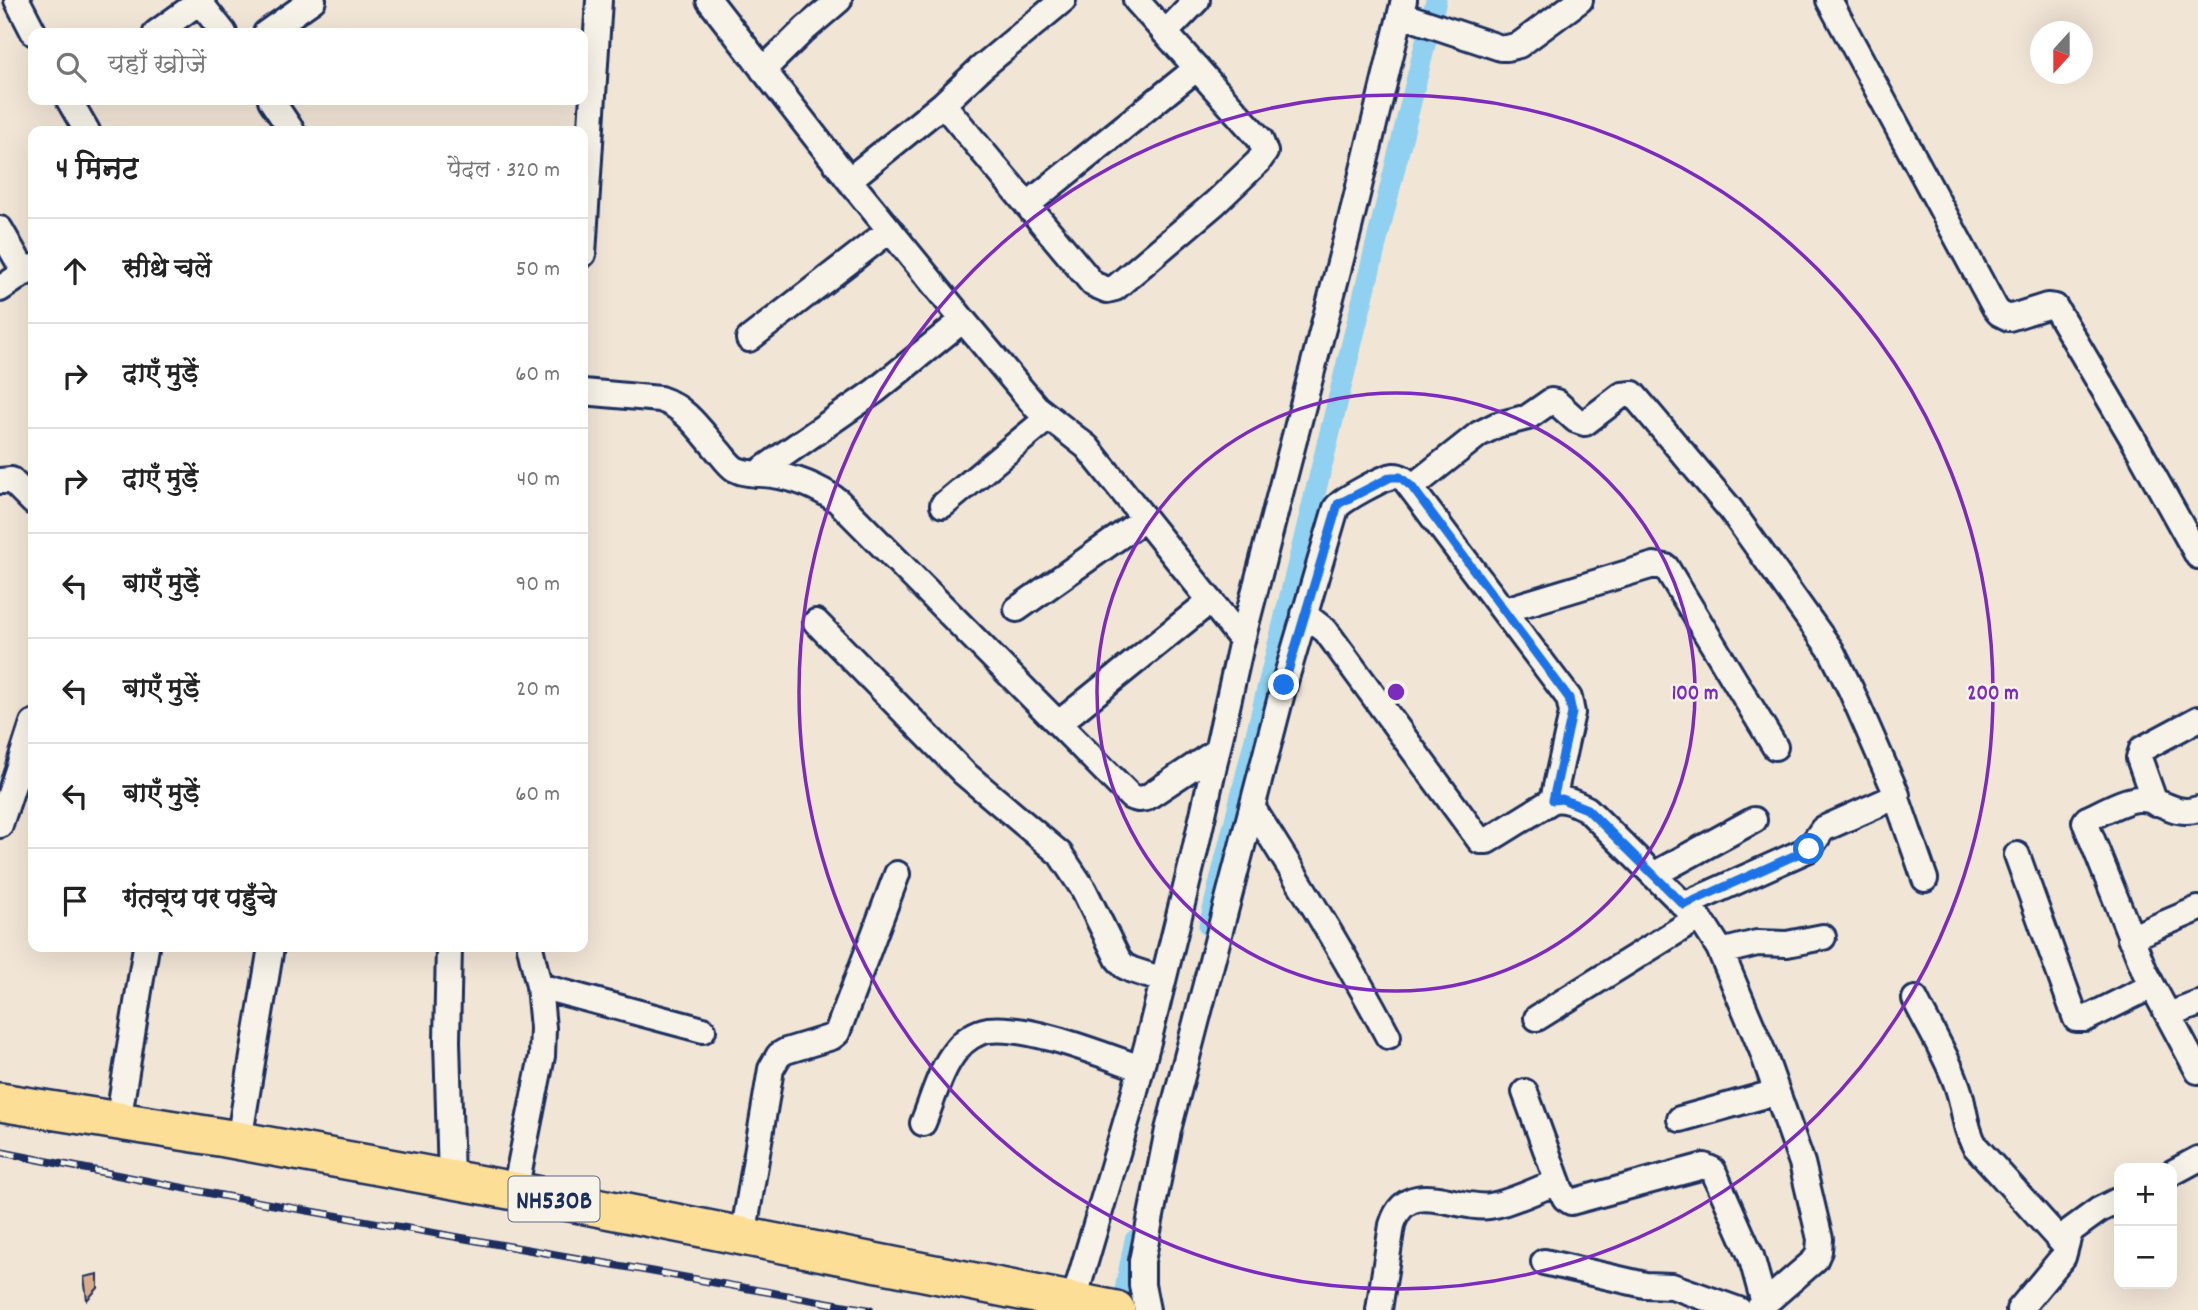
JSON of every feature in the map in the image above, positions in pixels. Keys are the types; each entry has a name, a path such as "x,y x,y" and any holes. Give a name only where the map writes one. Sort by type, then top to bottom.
{"highway":[{"name":"NH530B","path":"0,1102 451,1179 1098,1307"}],"street":[{"path":"17,0 31,28"},
{"path":"273,28 313,0"},
{"path":"588,179 600,0"},
{"path":"709,0 849,180 963,320 1036,407 1087,447 1242,640"},
{"path":"763,70 839,0"},
{"path":"849,180 943,104 981,68 1063,0"},
{"path":"943,104 1093,284 1107,290 1115,288 1215,203 1265,152 1260,139 1136,0"},
{"path":"1165,33 1197,0"},
{"path":"1098,1307 1140,1068 1242,640 1404,10 1440,28 1501,48 1514,47 1580,0"},
{"path":"1829,0 1995,308 2009,318 2047,306 2055,307 2198,556"},
{"path":"163,28 199,1 219,28"},
{"path":"1027,205 1197,68"},
{"path":"72,105 83,126"},
{"path":"274,105 289,126"},
{"path":"0,229 28,269"},
{"path":"749,339 890,230"},
{"path":"0,289 28,271"},
{"path":"756,474 875,391 963,320"},
{"path":"588,392 670,402 732,467 744,472 801,481 838,501 1128,794 1138,799 1146,798 1217,751"},
{"path":"1412,487 1479,434 1497,425 1528,417 1551,401 1556,402 1576,420 1585,423 1622,395 1633,394 1731,510 1831,650 1896,791 1925,880"},
{"path":"943,505 1049,417"},
{"path":"1147,1310 1142,1285 1142,1261 1168,1130 1304,614 1338,504 1391,477 1400,477 1412,487 1569,698 1572,713 1553,800"},
{"path":"0,481 11,480 28,497"},
{"path":"1017,609 1144,519"},
{"path":"1505,610 1654,565 1667,567 1775,747"},
{"path":"1059,723 1210,601"},
{"path":"1304,614 1326,631 1480,842 1487,841 1553,800 1562,799 1587,809 1691,911 1721,952 1777,1092 1802,1163 1820,1239 1815,1260 1761,1307 1751,1256 1713,1170 1709,1167 1704,1166 1571,1202 1565,1198 1558,1182 1525,1092"},
{"path":"816,622 964,774 1060,854 1084,890 1124,966 1163,980"},
{"path":"2155,803 2139,758 2141,749 2198,719"},
{"path":"0,825 26,772"},
{"path":"1537,1018 1691,911 1809,849 1823,829 1896,796"},
{"path":"2198,809 2184,812 2146,799 2134,799 2087,818 2085,822 2130,938 2152,986 2198,1071"},
{"path":"1252,807 1360,983 1388,1036"},
{"path":"1653,875 1754,820"},
{"path":"2017,855 2076,1019 2085,1019 2152,986"},
{"path":"743,1237 771,1069 779,1055 832,1037 840,1028 897,874"},
{"path":"2130,938 2198,909"},
{"path":"1721,952 1744,945 1787,944 1823,937"},
{"path":"118,1122 145,952"},
{"path":"239,1141 270,952"},
{"path":"449,952 447,1041 451,1179"},
{"path":"515,1191 542,1056 543,1028 539,986 531,952"},
{"path":"539,986 703,1030"},
{"path":"1915,999 1958,1086 1965,1125 1975,1146 2065,1246"},
{"path":"2168,1015 2198,1004"},
{"path":"923,1123 957,1048 970,1037 986,1030 1006,1030 1052,1038 1140,1068"},
{"path":"1680,1119 1777,1092"},
{"path":"2177,1170 2198,1158"},
{"path":"1379,1310 1392,1225 1406,1203 1414,1199 1443,1199 1486,1207 1558,1182"},
{"path":"2019,1310 2061,1261 2070,1231 2114,1202"},
{"path":"1544,1262 1645,1285 1672,1286 1739,1310"}],"building":[{"path":"98,1274 98,1288 87,1300 84,1277"}],"waterway":[{"path":"1209,926 1436,0"},
{"path":"1121,1310 1135,1240"}],"railway":[{"path":"0,1152 219,1195 870,1310"}],"route":[{"path":"1284,685 1338,504 1391,477 1400,477 1412,487 1569,698 1572,713 1553,800 1562,799 1587,809 1684,905 1809,849"}]}
